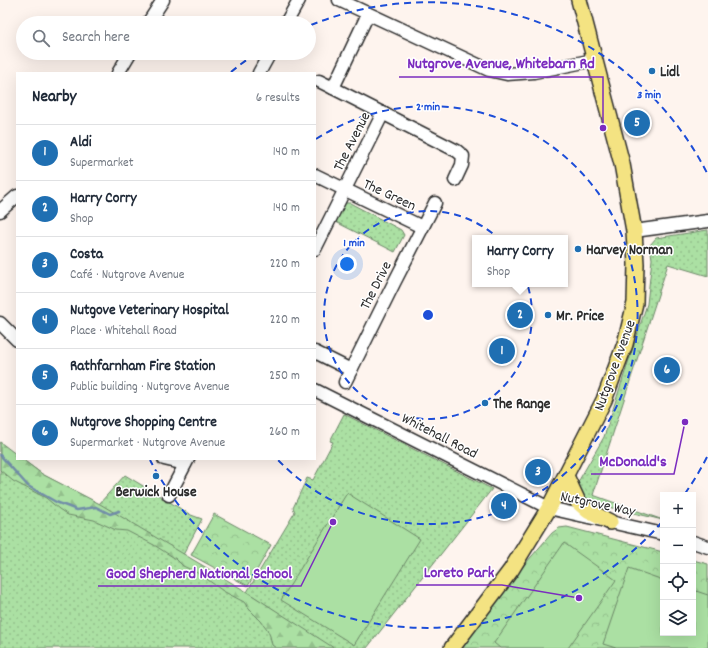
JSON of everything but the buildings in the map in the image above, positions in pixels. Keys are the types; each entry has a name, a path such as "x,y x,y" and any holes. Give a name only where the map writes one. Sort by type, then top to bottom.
{"main road":[{"name":"Nutgrove Avenue","path":"452,648 511,570 550,508 604,400 616,370 631,322 635,303 636,264 634,231 622,164 579,0"},
{"path":"566,476 578,502 588,511 610,522"}],"street":[{"path":"153,16 163,0"},
{"path":"290,16 299,0"},
{"path":"339,0 489,70 506,74 534,72 594,60"},
{"path":"333,88 368,14"},
{"path":"119,72 126,60"},
{"path":"260,72 266,60"},
{"path":"319,81 457,151 463,156 462,165 455,180"},
{"name":"The Avenue","path":"316,247 383,113"},
{"name":"The Green","path":"316,176 422,227"},
{"path":"0,211 16,197"},
{"name":"The Drive","path":"345,382 435,203"},
{"path":"634,231 708,221"},
{"path":"0,323 16,339"},
{"path":"316,352 351,370"},
{"name":"Whitehall Road","path":"316,391 550,508"},
{"path":"169,495 186,461 175,460"},
{"name":"Nutgrove Way","path":"550,508 660,533"},
{"path":"696,543 708,547"}],"green space":[{"path":"344,203 350,203 401,230 404,235 395,252 334,221"},
{"path":"708,230 708,276 668,264 593,495 660,519 587,502 579,495 578,482 604,437 647,304 652,259 650,245 656,238"},
{"path":"344,414 492,489 367,648 0,648 0,442 16,458 16,460 23,460 42,474 99,504 125,475 191,515 202,519 183,555 289,620 247,592 295,512 293,508 307,478 313,480 333,442 330,441"},
{"path":"0,442 16,454 16,460 23,460 42,474 100,504 247,592 334,648 276,648 272,645 267,629 244,602 223,591 200,574 183,566 176,559 154,545 127,531 116,530 94,520 68,515 46,498 13,481 0,470"},
{"path":"347,493 420,539 354,645 281,600"},
{"path":"214,514 271,545 248,586 191,555"},
{"path":"567,527 660,551 660,636 696,636 696,561 708,564 708,648 452,648 552,533 559,528"},
{"path":"564,543 616,580 568,648 500,648 494,643"},
{"path":"629,568 660,579 660,636 696,636 696,591 708,595 708,648 616,648 603,644"}],"waterway":[{"path":"0,455 28,486 56,502 77,510 96,507 110,514 119,511"}],"place":[{"name":"Lidl","path":"652,71"},
{"name":"Rathfarnham Fire Station","path":"637,123"},
{"name":"Nutgrove Avenue, Whitebarn Rd","path":"603,128"},
{"name":"Harvey Norman","path":"578,249"},
{"name":"Harry Corry","path":"520,315"},
{"name":"Mr. Price","path":"548,315"},
{"name":"Aldi","path":"502,351"},
{"name":"Nutgrove Shopping Centre","path":"667,370"},
{"name":"The Range","path":"485,403"},
{"name":"McDonald's","path":"685,422"},
{"name":"Costa","path":"538,472"},
{"name":"Berwick House","path":"156,476"},
{"name":"Nutgove Veterinary Hospital","path":"504,506"},
{"name":"Good Shepherd National School","path":"333,522"},
{"name":"Loreto Park","path":"579,598"}]}
